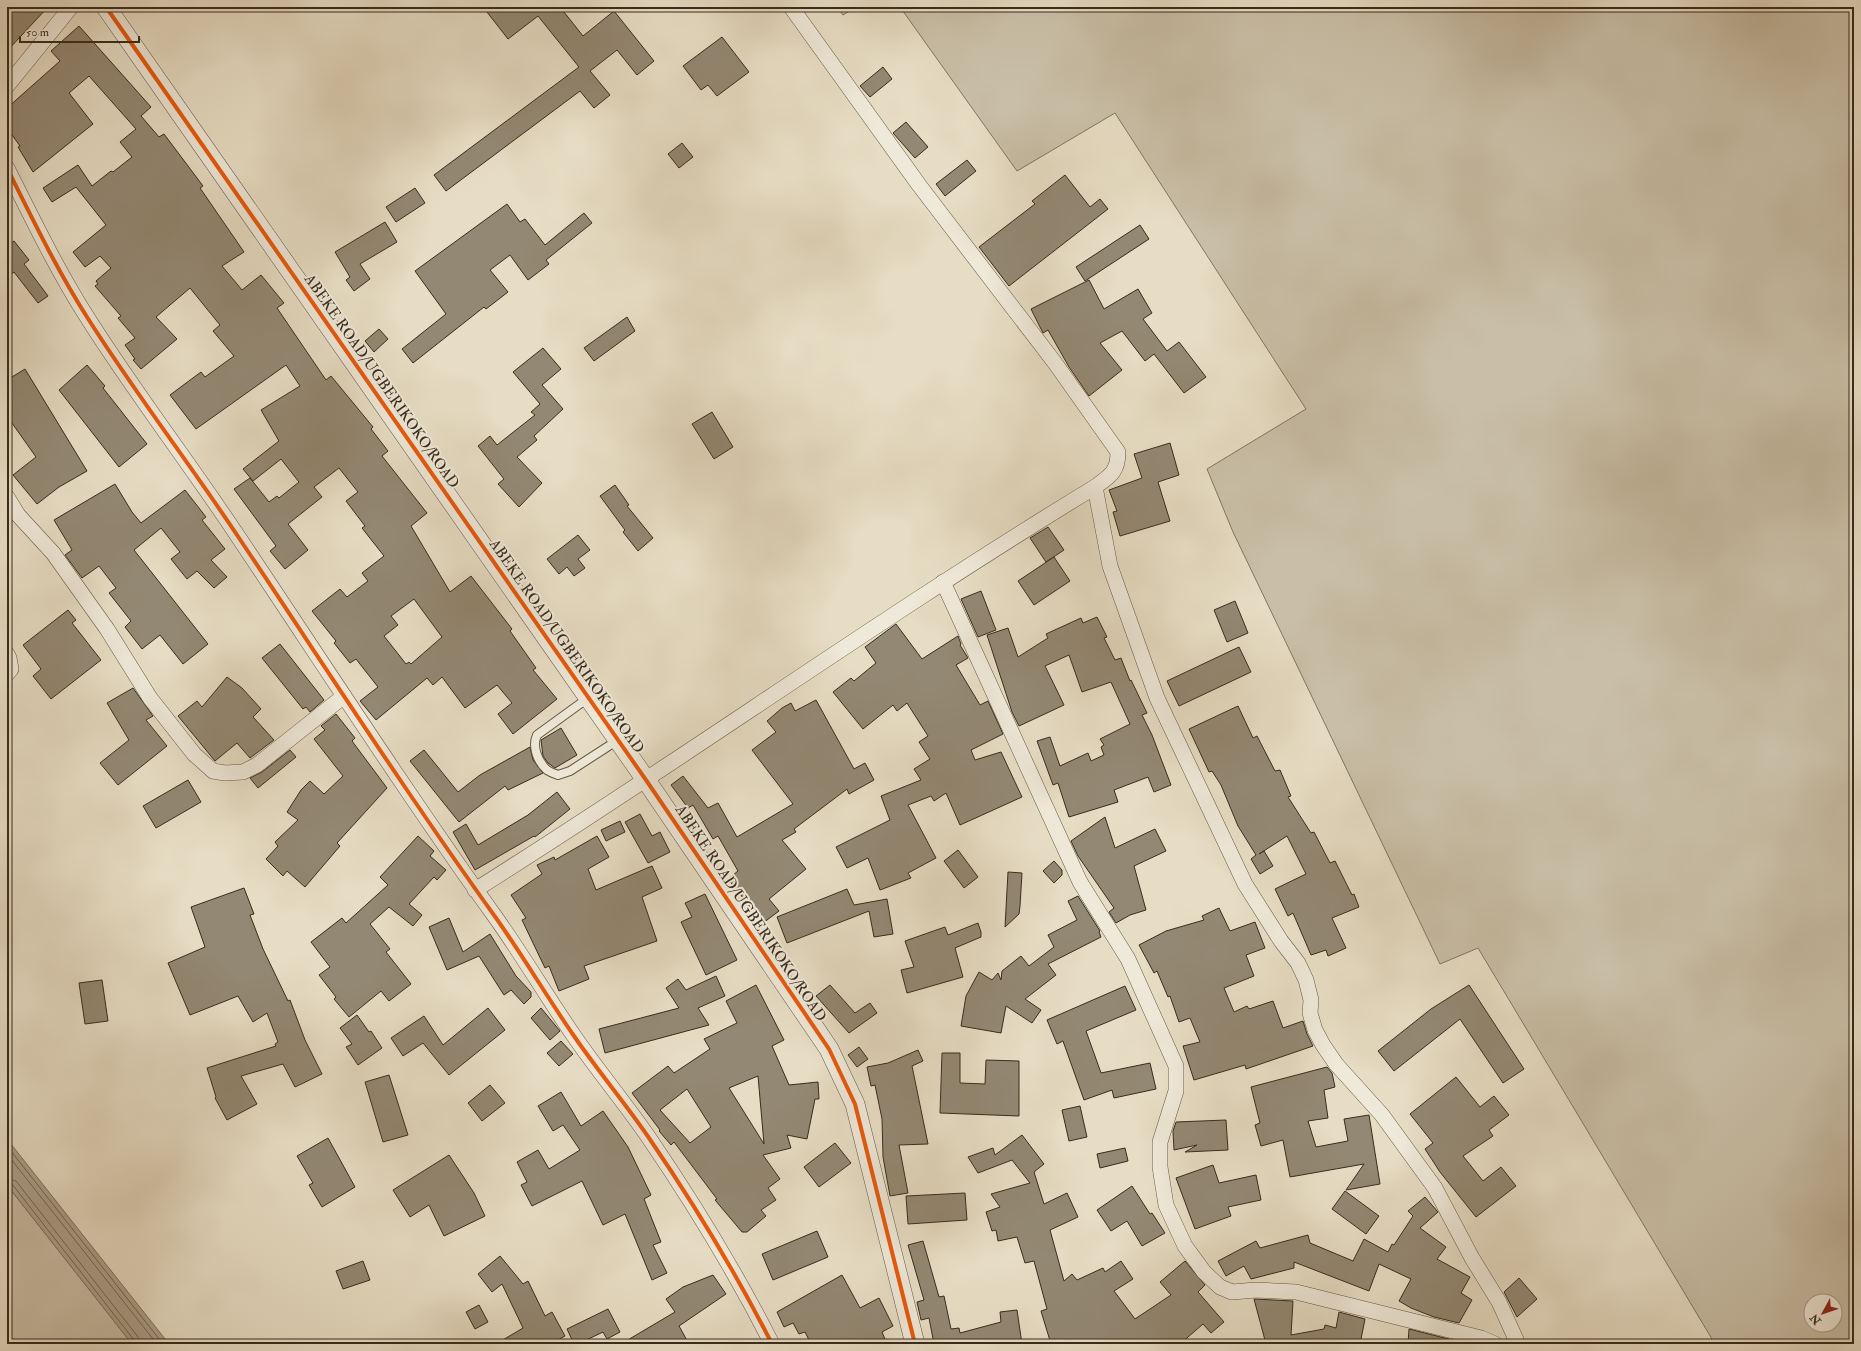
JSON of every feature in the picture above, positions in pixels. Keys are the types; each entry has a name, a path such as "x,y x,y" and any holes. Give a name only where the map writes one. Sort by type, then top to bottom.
{"street":[{"path":"7,86 72,7"},
{"name":"ABEKE ROAD/UGBERIKOKO/ROAD","path":"106,7 646,780 829,1049 855,1104 915,1344"},
{"path":"475,890 646,780 943,582 1095,487 1112,475 1118,463 1118,452 1055,363 919,185 791,7"},
{"path":"7,168 43,240 85,315 219,508 574,1036 649,1138 719,1249 751,1303 772,1344"},
{"path":"1095,487 1110,566 1157,698 1245,884 1306,980 1311,1000 1310,1013 1323,1045 1336,1064 1382,1115 1435,1188 1472,1258 1499,1302 1518,1344"},
{"path":"7,497 18,515 53,553 108,629 150,698 194,754 213,771 225,773 243,772 257,765 344,696"},
{"path":"943,582 1076,875 1128,960 1176,1066 1176,1091 1160,1142 1160,1167 1166,1205 1185,1246 1204,1272 1220,1286 1232,1292 1256,1290 1296,1292 1480,1338 1495,1344"},
{"path":"7,654 11,669 7,674"}],"lane":[{"path":"588,698 538,735 534,742 541,762 547,770 558,776 570,771 618,740"}],"shaded area":[{"path":"837,7 856,7 843,15"},
{"path":"900,7 1854,7 1854,1344 1715,1344 1478,948 1440,964 1233,532 1207,469 1306,409 1115,113 1017,171"},
{"path":"7,1185 132,1344 7,1344"}],"water":[{"path":"7,1139 169,1344 132,1344 7,1185"}],"building":[{"path":"7,7 48,7 7,51"},
{"path":"483,7 560,7 583,36 614,11 654,61 637,75 617,50 590,71 610,95 594,108 580,91 446,191 434,175 579,67 538,16 508,39"},
{"path":"79,26 151,107 141,116 159,137 164,134 203,186 200,188 244,252 222,266 242,290 261,275 284,303 277,308 326,380 331,376 373,427 371,429 388,451 382,456 427,513 411,526 450,592 471,576 512,629 510,631 536,668 533,670 557,699 513,734 498,714 512,703 497,685 465,708 442,677 433,685 427,678 376,720 360,701 378,687 356,659 350,663 334,643 336,641 312,611 340,589 347,597 368,581 362,573 384,556 362,528 365,526 346,501 358,492 339,468 314,487 322,497 288,524 308,550 285,569 270,551 276,546 234,489 250,478 269,502 277,496 279,498 299,482 281,459 253,481 243,469 279,441 261,410 300,386 286,365 196,429 170,395 201,372 205,377 234,356 213,331 220,325 190,288 156,317 177,339 141,369 133,360 135,359 125,345 135,338 118,318 121,316 95,286 98,284 96,281 111,268 100,256 85,267 73,252 106,225 76,187 52,202 43,188 78,165 92,186 132,157 120,142 136,129 89,76 69,93 93,124 33,172 18,147 20,146 7,128 7,108 60,61 51,51","holes":["414,599 442,637 411,664 409,662 406,664 384,636 398,625 391,616"]},
{"path":"722,37 749,72 717,96 708,85 701,90 683,66"},
{"path":"883,67 892,79 870,97 860,86"},
{"path":"906,122 928,147 915,158 893,133"},
{"path":"682,143 693,157 679,168 668,154"},
{"path":"967,160 976,171 945,196 936,184"},
{"path":"1065,175 1090,207 1100,199 1108,209 1009,286 979,247 1035,204 1032,201"},
{"path":"415,188 425,203 396,222 386,207"},
{"path":"507,204 520,222 525,219 545,245 584,213 592,223 546,260 549,264 528,280 510,255 490,270 508,292 486,309 484,307 413,363 402,349 446,314 415,271"},
{"path":"385,222 397,242 360,264 370,279 354,291 346,280 350,277 335,252"},
{"path":"1140,225 1149,239 1085,281 1076,267"},
{"path":"14,241 29,260 24,264 48,296 38,303 14,272 7,278 7,247"},
{"path":"1089,280 1104,309 1138,289 1152,313 1143,319 1167,351 1179,342 1206,377 1184,393 1154,354 1145,361 1122,331 1100,343 1122,370 1089,396 1069,367 1048,330 1043,333 1031,309"},
{"path":"627,317 635,331 594,361 584,348"},
{"path":"379,329 388,339 374,352 365,341"},
{"path":"543,348 561,369 542,385 563,409 534,436 537,440 517,457 542,483 519,507 498,484 504,479 478,446 490,436 497,445 535,415 531,412 540,404 513,372"},
{"path":"87,365 105,386 103,388 147,444 119,467 59,390"},
{"path":"25,369 87,471 59,487 37,504 13,475 36,457 7,416 7,380"},
{"path":"712,412 733,447 714,459 692,424"},
{"path":"1170,443 1179,475 1158,482 1170,521 1120,536 1113,512 1117,511 1109,490 1142,478 1134,454"},
{"path":"115,484 132,512 141,523 185,490 206,517 202,520 225,549 211,560 227,577 214,588 197,571 187,579 171,559 180,552 161,528 134,550 208,644 183,664 160,635 142,649 125,627 131,621 109,593 116,588 99,566 82,578 65,555 72,550 54,520"},
{"path":"615,485 629,505 627,506 653,538 638,551 623,532 625,530 600,496"},
{"path":"1048,527 1064,550 1046,562 1030,538"},
{"path":"578,535 590,550 578,559 585,568 574,576 567,567 559,574 547,559"},
{"path":"1054,557 1070,581 1034,605 1018,581"},
{"path":"981,591 996,630 978,637 961,599"},
{"path":"1235,601 1248,633 1227,642 1214,610"},
{"path":"68,610 76,620 72,623 101,660 51,699 33,676 41,669 23,645"},
{"path":"1097,617 1107,637 1104,638 1115,660 1121,658 1130,681 1131,680 1147,713 1142,715 1152,735 1171,785 1154,792 1148,777 1114,790 1118,802 1069,817 1058,783 1053,785 1037,741 1050,737 1060,766 1088,753 1091,761 1104,755 1101,747 1104,745 1100,739 1130,724 1111,682 1082,692 1069,655 1045,666 1064,705 1019,726 1012,712 987,635 1008,628 1018,657 1048,638 1046,634 1081,618 1083,623"},
{"path":"896,624 922,659 958,636 960,645 968,658 956,665 980,705 988,701 1003,734 971,750 975,760 1001,752 1022,797 960,825 946,793 934,801 931,796 908,805 936,858 908,873 911,878 880,890 868,858 847,868 836,847 890,820 881,796 921,780 914,769 930,759 919,742 928,736 907,703 897,711 893,705 863,729 833,692 851,678 854,681 876,663 865,647"},
{"path":"280,644 324,700 310,712 306,707 303,709 262,658"},
{"path":"1239,647 1251,672 1179,706 1167,681"},
{"path":"227,677 242,688 261,709 253,717 274,740 250,758 237,743 215,761 178,716 197,701 202,707"},
{"path":"133,688 153,716 146,720 167,746 118,785 100,763 129,740 107,703"},
{"path":"816,700 854,769 865,763 874,780 849,794 847,789 794,829 796,832 782,840 806,869 769,899 779,911 763,923 728,879 738,871 718,836 713,839 693,805 688,808 671,785 683,776 708,808 718,803 737,837 793,804 752,750 776,732 767,721 782,708 791,703 795,711"},
{"path":"1238,706 1253,738 1257,736 1275,771 1280,770 1291,796 1288,797 1311,833 1314,832 1330,863 1335,861 1352,895 1354,894 1359,907 1332,918 1346,948 1328,956 1326,950 1311,955 1293,913 1288,916 1275,889 1306,874 1287,836 1259,854 1264,851 1273,866 1260,874 1251,859 1256,855 1238,826 1221,785 1212,771 1209,772 1189,729"},
{"path":"336,714 355,738 352,741 387,788 337,843 340,846 305,887 287,871 283,876 266,859 278,846 275,842 298,820 287,812 301,790 310,781 324,794 343,776 314,739 325,730 321,726"},
{"path":"561,728 577,755 555,768 548,763 543,756 541,740"},
{"path":"530,747 533,760 543,773 508,790 505,786 459,822 410,761 424,750 458,792 480,775"},
{"path":"290,750 296,757 258,788 250,778 262,772"},
{"path":"188,780 201,802 156,828 143,806"},
{"path":"557,792 570,809 535,837 534,836 475,870 453,832 466,824 478,845 528,815"},
{"path":"640,814 652,836 660,832 670,852 648,863 625,822"},
{"path":"1105,817 1115,848 1155,829 1166,851 1134,866 1146,910 1130,915 1116,923 1109,912 1114,908 1078,856 1071,841"},
{"path":"620,821 625,832 606,841 601,830"},
{"path":"418,836 434,851 430,856 446,870 437,880 434,877 409,904 422,915 413,926 389,907 370,924 390,949 386,952 411,984 389,1001 381,991 349,1017 334,999 336,997 319,975 330,967 311,942 342,918 346,923 388,885 380,877"},
{"path":"597,836 609,857 588,869 596,890 652,866 662,888 642,897 657,941 584,966 589,979 559,991 549,966 545,968 522,920 526,918 511,895 542,874 537,865 554,857 555,860"},
{"path":"958,850 978,877 964,888 944,861"},
{"path":"1054,861 1062,870 1062,875 1054,883 1043,871"},
{"path":"1008,872 1022,873 1019,914 1005,927"},
{"path":"244,888 254,914 250,915 263,949 288,1001 290,1000 305,1040 322,1074 295,1087 283,1064 241,1076 257,1104 227,1120 215,1098 216,1097 207,1068 276,1046 275,1044 278,1042 267,1013 253,1022 238,996 190,1015 168,963 205,947 191,907"},
{"path":"847,889 854,905 887,899 893,934 874,937 869,911 787,943 777,917"},
{"path":"705,894 737,960 706,975 681,922 692,917 685,903"},
{"path":"1078,896 1100,931 1101,937 1048,964 1056,975 1025,999 1041,1010 1032,1023 1006,1006 1001,1033 961,1026 966,996 979,972 992,980 998,973 1001,980 1002,971 1021,956 1029,966 1054,947 1048,935 1077,920 1068,901"},
{"path":"1219,908 1230,931 1255,922 1265,948 1246,955 1254,976 1224,988 1234,1012 1247,1006 1249,1009 1273,1001 1283,1028 1303,1021 1313,1046 1246,1069 1245,1065 1194,1080 1183,1046 1200,1042 1190,1018 1179,1022 1170,996 1168,997 1157,971 1154,973 1139,945 1166,931 1204,920 1202,916"},
{"path":"449,918 463,952 490,934 516,976 531,992 531,997 524,1004 511,990 504,995 479,956 447,970 429,927"},
{"path":"978,923 981,937 955,948 963,977 907,993 901,970 914,967 905,941 945,927 948,935"},
{"path":"716,976 725,996 698,1008 709,1025 605,1053 599,1029 679,1008 666,988 678,979 686,990"},
{"path":"102,980 108,1021 85,1024 79,983"},
{"path":"756,985 784,1040 772,1046 789,1085 818,1082 819,1099 815,1099 807,1139 787,1135 791,1148 763,1155 780,1179 768,1188 776,1200 761,1210 766,1216 747,1232 742,1232 715,1200 717,1199 674,1142 671,1145 659,1131 660,1130 632,1093 668,1066 674,1073 710,1049 704,1039 737,1023 726,1001","holes":["758,1076 764,1144 729,1088","687,1089 711,1127 690,1143 660,1110"]},
{"path":"830,985 855,1013 870,1003 877,1013 849,1033 816,996"},
{"path":"1469,985 1524,1069 1503,1083 1460,1019 1394,1071 1378,1051 1431,1009"},
{"path":"1125,986 1136,1010 1086,1031 1101,1073 1150,1063 1156,1089 1114,1098 1112,1090 1084,1100 1063,1041 1057,1044 1047,1020"},
{"path":"488,1008 505,1030 449,1075 423,1043 403,1056 391,1038 424,1016 443,1045"},
{"path":"541,1008 560,1031 550,1040 531,1018"},
{"path":"357,1015 369,1032 371,1031 382,1048 358,1065 346,1047 352,1044 340,1028"},
{"path":"561,1041 573,1054 559,1066 547,1053"},
{"path":"859,1047 868,1059 857,1067 848,1055"},
{"path":"918,1050 923,1061 912,1066 928,1144 899,1145 908,1193 890,1196 883,1157 882,1119 875,1085 871,1086 867,1067 888,1063"},
{"path":"942,1053 960,1053 960,1083 985,1084 986,1060 1019,1061 1019,1116 940,1113"},
{"path":"1327,1067 1332,1073 1335,1087 1324,1090 1328,1118 1308,1121 1316,1147 1348,1141 1344,1119 1369,1115 1380,1184 1346,1190 1364,1164 1290,1177 1283,1140 1261,1146 1255,1125 1260,1123 1251,1087"},
{"path":"389,1075 408,1135 383,1142 365,1082"},
{"path":"1456,1077 1480,1107 1494,1096 1509,1115 1489,1130 1493,1136 1463,1156 1483,1181 1501,1167 1516,1186 1476,1217 1440,1172 1425,1149 1433,1143 1410,1114"},
{"path":"490,1085 505,1103 482,1121 468,1103"},
{"path":"561,1092 581,1126 603,1111 628,1147 651,1195 644,1199 661,1242 653,1245 667,1273 652,1280 625,1214 603,1225 582,1181 532,1206 521,1185 527,1182 517,1162 538,1150 549,1169 580,1150 563,1125 553,1131 538,1106"},
{"path":"1080,1106 1087,1137 1069,1141 1062,1110"},
{"path":"1226,1120 1228,1150 1185,1152 1197,1145 1174,1150 1173,1131 1176,1122"},
{"path":"1022,1135 1044,1164 1034,1172 1044,1204 1067,1193 1078,1217 1050,1230 1064,1281 1072,1274 1077,1280 1103,1268 1105,1272 1121,1261 1133,1279 1114,1291 1135,1319 1171,1295 1160,1282 1185,1261 1205,1285 1198,1292 1224,1322 1211,1333 1203,1324 1180,1344 1051,1344 1041,1311 1047,1309 1034,1261 1025,1263 1017,1237 998,1241 996,1230 992,1231 986,1212 1000,1207 991,1194 1030,1183 1012,1160 978,1173 968,1157 993,1148 995,1155"},
{"path":"328,1138 355,1187 322,1207 309,1185 313,1183 297,1156"},
{"path":"835,1143 851,1163 819,1187 804,1167"},
{"path":"1125,1148 1128,1161 1100,1168 1097,1154"},
{"path":"449,1155 474,1193 485,1216 444,1236 429,1205 410,1217 393,1190"},
{"path":"1213,1165 1219,1183 1256,1175 1261,1200 1228,1207 1231,1216 1195,1229 1176,1178"},
{"path":"1132,1186 1150,1214 1152,1213 1165,1233 1142,1246 1127,1221 1111,1231 1097,1210"},
{"path":"1345,1191 1379,1216 1366,1234 1332,1209"},
{"path":"965,1193 967,1220 908,1224 906,1196"},
{"path":"1425,1197 1438,1212 1420,1228 1446,1247 1437,1259 1470,1277 1461,1293 1472,1300 1459,1323 1434,1317 1411,1308 1399,1301 1411,1279 1379,1264 1369,1291 1294,1262 1294,1268 1251,1279 1244,1266 1226,1276 1218,1261 1256,1241 1260,1248 1308,1235 1310,1243 1353,1261 1364,1239 1388,1252 1392,1244 1394,1245 1413,1216 1408,1211"},
{"path":"817,1231 828,1257 773,1280 762,1254"},
{"path":"923,1241 939,1297 944,1296 951,1329 959,1328 960,1333 1001,1322 1000,1312 1017,1310 1022,1344 934,1344 929,1318 921,1320 917,1302 924,1300 908,1245"},
{"path":"500,1256 523,1284 528,1281 545,1316 552,1312 565,1336 551,1344 496,1344 523,1328 502,1284 492,1292 478,1274"},
{"path":"363,1261 370,1280 343,1289 336,1271"},
{"path":"713,1275 726,1294 679,1326 689,1344 621,1344 675,1312 666,1299 683,1287"},
{"path":"842,1275 860,1308 879,1298 893,1326 882,1332 887,1344 811,1344 805,1332 799,1334 793,1323 784,1327 777,1312"},
{"path":"1519,1278 1537,1299 1517,1317 1504,1292"},
{"path":"1254,1299 1293,1301 1291,1335 1324,1329 1325,1325 1336,1328 1339,1312 1365,1319 1360,1344 1279,1344 1279,1341 1266,1344"},
{"path":"479,1305 488,1322 475,1329 466,1312"},
{"path":"608,1309 620,1332 607,1339 603,1332 578,1344 574,1344 567,1329"},
{"path":"1409,1329 1468,1344 1408,1344"}],"cycle path":[{"path":"106,7 646,780 829,1049 855,1104 915,1344"},
{"path":"7,168 65,281 105,345 220,510 398,777 506,932 574,1036 640,1125 666,1163 729,1265 772,1344"}]}
